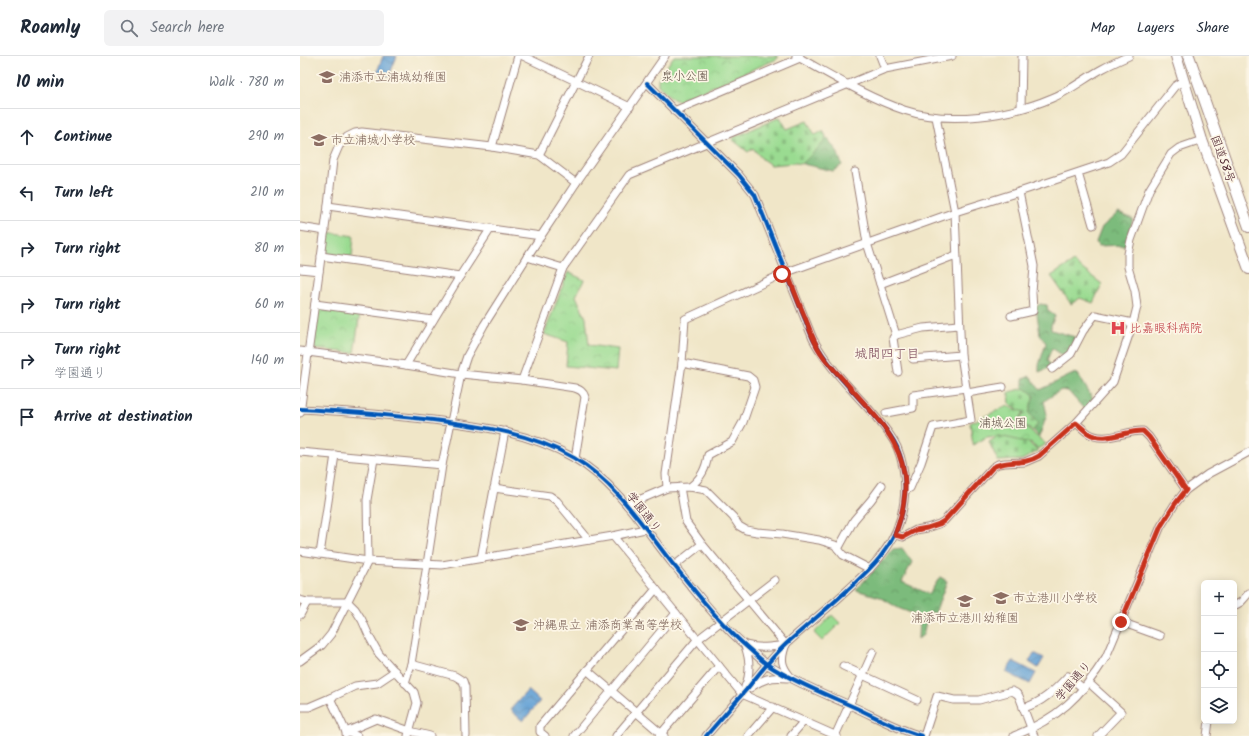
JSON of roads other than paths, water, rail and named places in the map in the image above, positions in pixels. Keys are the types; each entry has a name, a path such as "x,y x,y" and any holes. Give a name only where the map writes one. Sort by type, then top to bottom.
{"highway":[{"name":"国道58号","path":"1176,56 1202,140 1249,269"},
{"name":"国道58号","path":"1189,56 1249,227"}],"street":[{"path":"492,147 518,56"},
{"path":"523,56 630,107"},
{"path":"539,154 589,56"},
{"path":"405,682 411,664 442,465 452,423 461,374 467,356 474,342 527,257 576,183 665,56"},
{"path":"880,56 885,69"},
{"path":"522,380 563,268 629,175 885,69 952,56"},
{"path":"1021,108 1022,56"},
{"path":"674,111 799,57 876,99 905,111 936,117 979,116 1007,112 1052,98 1102,69 1129,56"},
{"path":"667,488 666,474 682,363 685,319 787,272 955,212 1109,162 1121,154 1175,86 1184,80"},
{"path":"647,83 739,175 755,195 813,339 829,365 888,432 896,446 905,480 905,498 901,517 895,535 884,553 870,569 767,664 706,736"},
{"path":"905,491 910,488 933,427 971,420 961,355 955,212 936,117"},
{"path":"300,414 325,231 333,160 343,141 350,134 362,132 539,154 576,183"},
{"path":"895,535 903,537 916,530 927,528 944,521 993,467 998,464 1025,462 1039,456 1076,423 1113,382 1136,313 1135,291 1128,267 1128,254 1131,240 1149,190 1171,154 1180,148 1202,140"},
{"path":"855,172 867,243 896,335"},
{"path":"1078,172 1093,225"},
{"path":"1011,316 1033,311 1032,293 1034,266 1019,192"},
{"path":"328,206 541,236"},
{"path":"300,228 325,231"},
{"path":"406,365 491,228"},
{"path":"880,284 956,255"},
{"path":"321,256 460,276"},
{"path":"527,257 563,268"},
{"path":"300,268 319,271"},
{"path":"315,304 433,320"},
{"path":"1052,369 1071,354 1095,315 1133,323"},
{"path":"898,372 893,338 896,335 923,328 959,325"},
{"path":"300,351 461,374 522,380 575,388 584,393 586,397 575,459"},
{"path":"913,359 961,355"},
{"path":"682,363 748,376 753,380 755,387 743,422 732,442 708,455 707,466 697,481 690,487"},
{"path":"886,413 913,408 913,395 1003,387"},
{"name":"学園通り","path":"300,409 398,416 505,431 536,440 556,448 593,471 627,505 720,622 767,664 792,679 910,733 923,736"},
{"path":"1076,423 1089,433 1096,436 1106,437 1143,431 1149,437 1186,490"},
{"path":"481,558 505,431"},
{"path":"300,452 442,465"},
{"name":"学園通り","path":"1014,736 1033,732 1062,710 1089,683 1106,657 1161,526 1186,490 1208,474 1249,452"},
{"path":"320,554 335,455"},
{"path":"300,661 322,644 331,634 368,561 367,504 374,459"},
{"path":"838,549 854,520 882,485"},
{"path":"680,487 686,522 702,544 786,645"},
{"path":"627,505 667,488 690,487 706,490 733,517 739,526 746,530 818,540 835,545 843,555 870,569"},
{"path":"494,488 550,496 554,498 589,540"},
{"path":"300,551 368,561 442,564 613,536 645,529"},
{"path":"613,536 742,694 836,736 873,652"},
{"path":"674,566 702,544"},
{"path":"616,736 697,640 775,580"},
{"path":"545,736 540,732 540,726 656,589"},
{"path":"1237,604 1249,593"},
{"path":"300,615 304,601 348,602 358,613 379,654 414,692 417,703 409,733"},
{"path":"574,736 676,614"},
{"path":"1121,622 1160,636"},
{"path":"742,694 749,677 750,668 745,645 770,647 786,645"},
{"path":"786,645 781,660 783,666 792,679"},
{"path":"411,664 455,676 463,681 465,687 466,736"},
{"path":"587,670 661,735 719,666"},
{"path":"843,666 916,700"},
{"path":"300,707 309,706 330,698 355,686 377,683 395,671"},
{"path":"742,694 762,680 770,677 777,676 792,679"},
{"path":"1024,708 1033,705 1050,694 1068,676 1084,689"},
{"path":"1089,683 1121,712 1098,736"},
{"path":"923,736 937,696 954,700 979,700 1012,691 1019,696 1033,732"},
{"path":"330,698 346,734"},
{"path":"748,736 773,707"},
{"path":"346,734 376,719 409,733 430,736"},
{"path":"791,736 804,721"},
{"path":"1206,736 1208,724"},
{"path":"346,734 358,736"}],"water":[{"path":"383,56 397,56 389,76 377,72"},
{"path":"1034,653 1044,658 1038,668 1029,662"},
{"path":"1013,661 1036,673 1030,684 1006,672"},
{"path":"528,690 540,701 523,721 510,710"}],"place":[{"name":"浦添市立浦城幼稚園","path":"327,77"},
{"name":"市立浦城小学校","path":"319,140"},
{"name":"比嘉眼科病院","path":"1118,328"},
{"name":"市立港川小学校","path":"1001,598"},
{"name":"浦添市立港川幼稚園","path":"965,601"},
{"name":"沖縄県立 浦添商業高等学校","path":"521,625"}],"district":[{"name":"城間四丁目","path":"887,353"}],"park label":[{"name":"泉小公園","path":"685,76"},
{"name":"浦城公園","path":"1003,423"}]}
